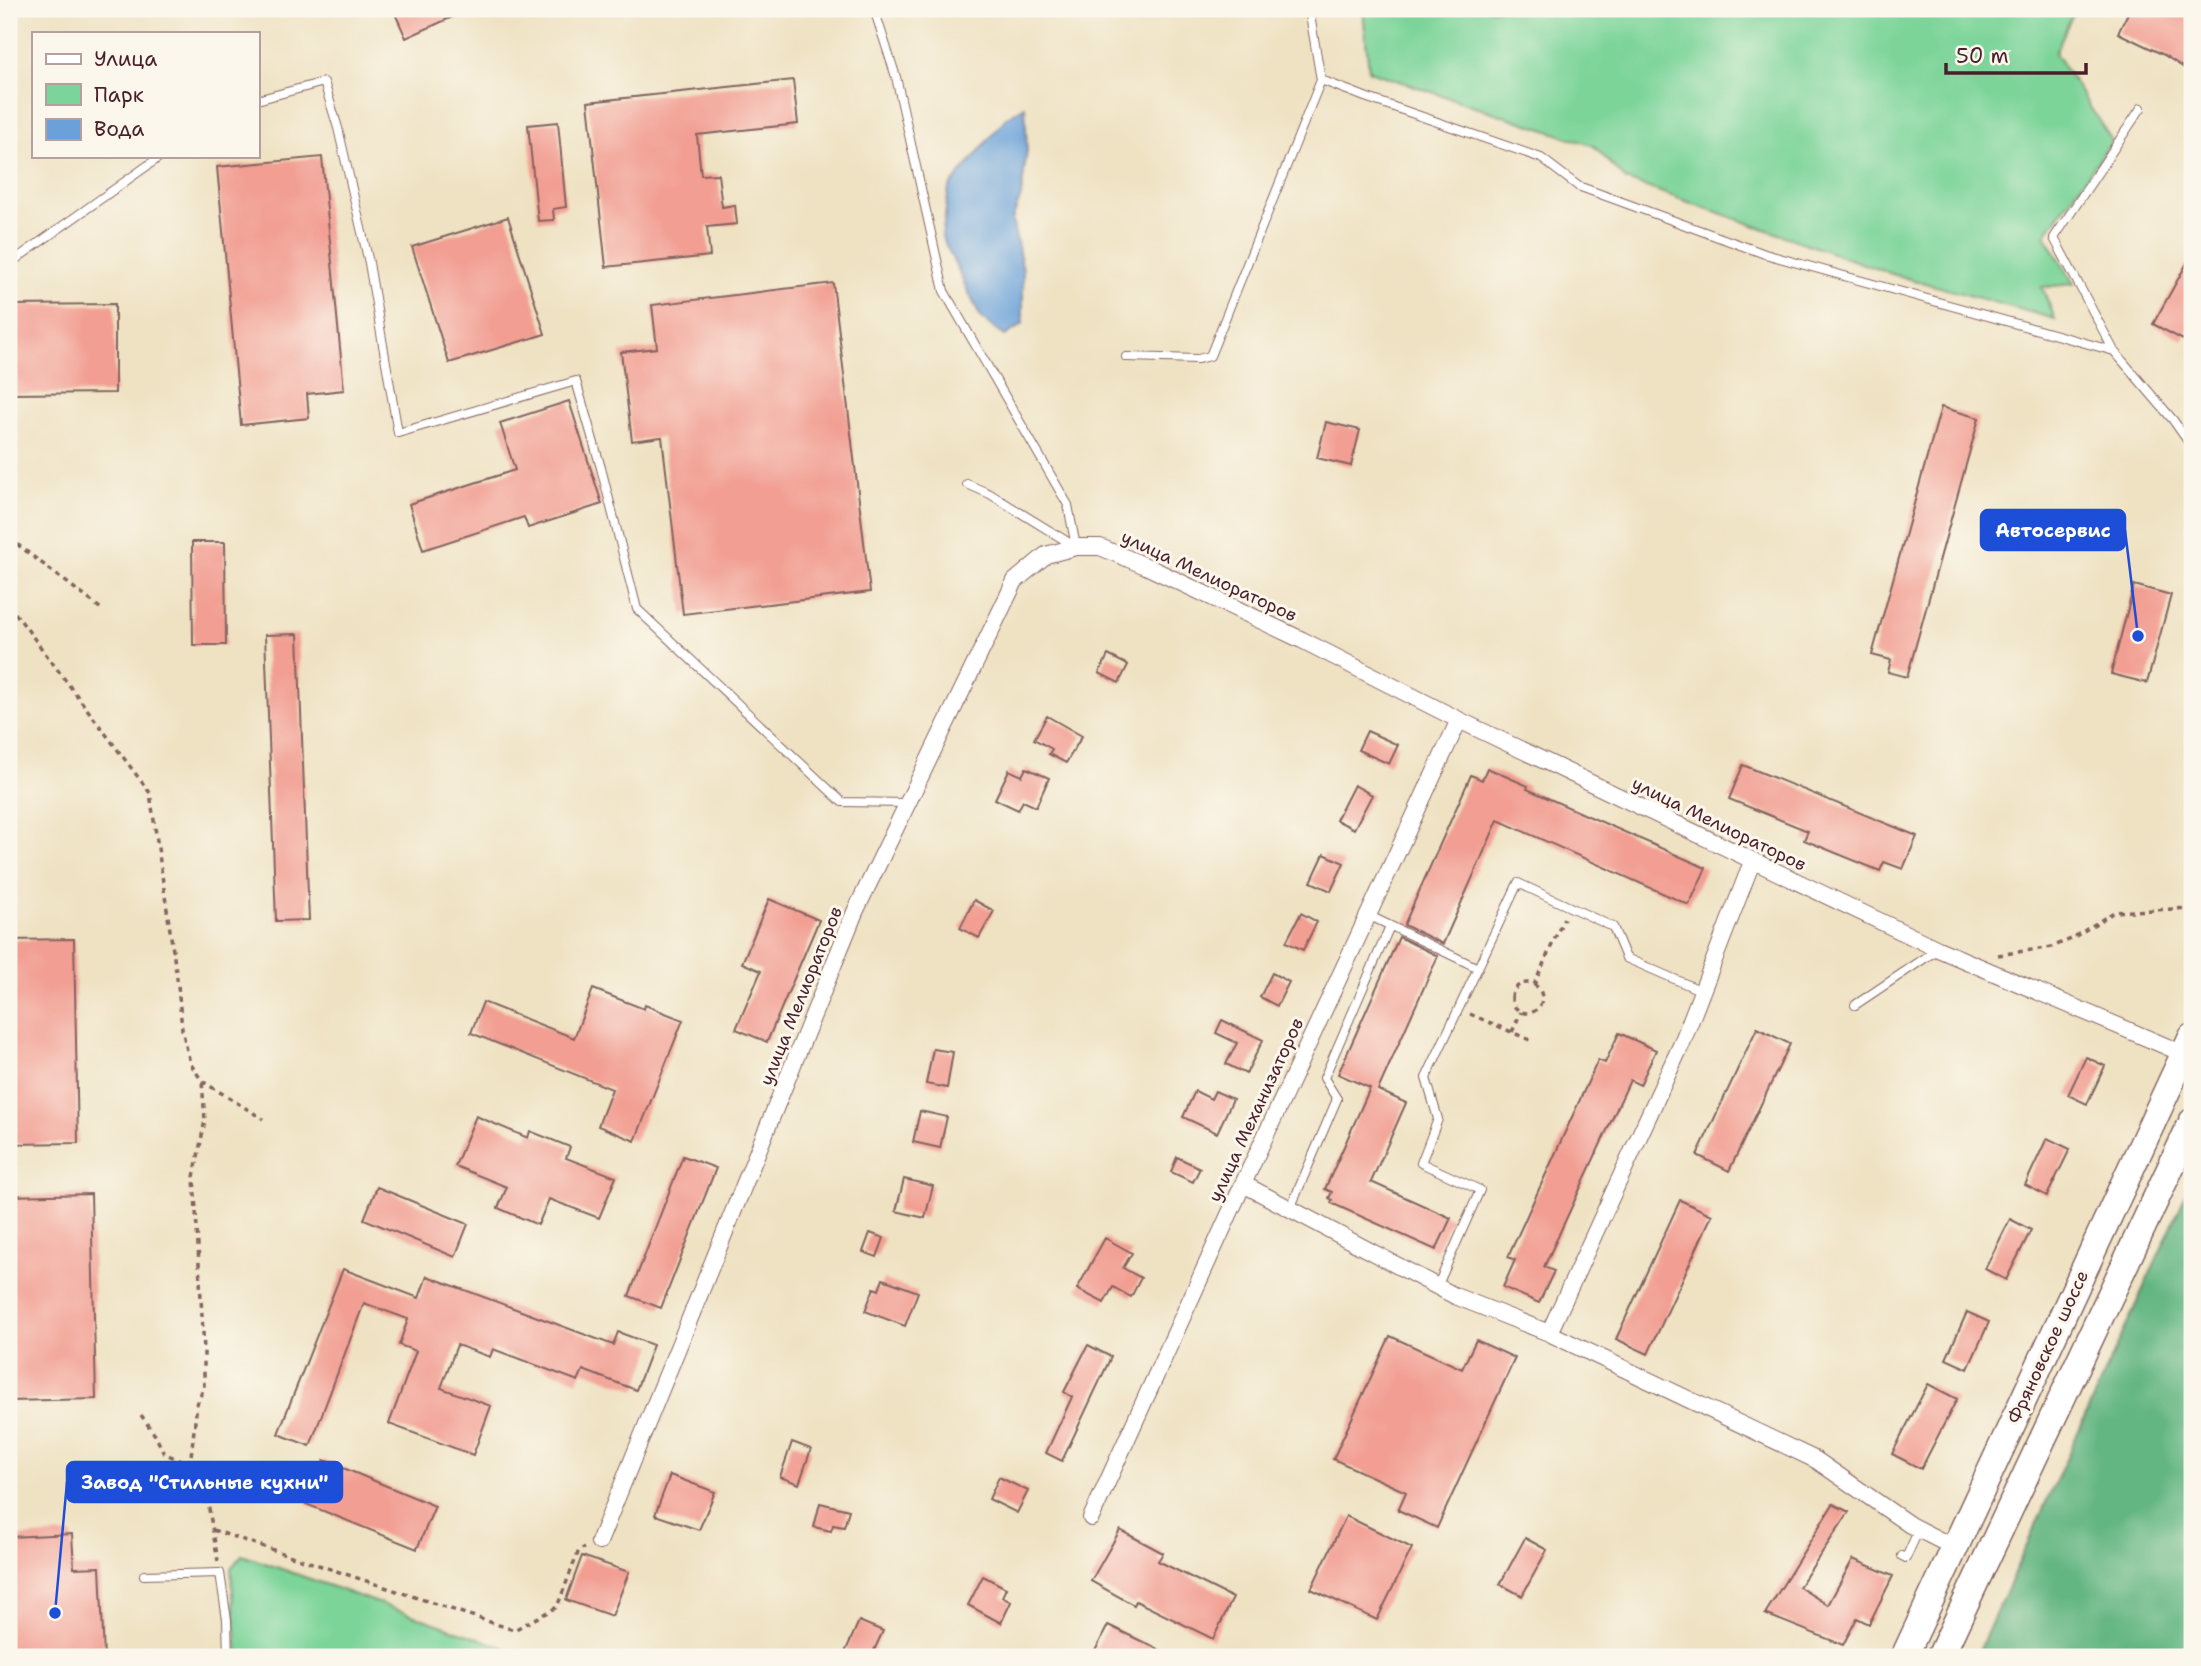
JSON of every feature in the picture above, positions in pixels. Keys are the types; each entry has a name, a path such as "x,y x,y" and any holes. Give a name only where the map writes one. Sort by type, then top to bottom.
{"main road":[{"name":"Фряновское шоссе","path":"1904,1657 2188,1046"},
{"name":"Фряновское шоссе","path":"1940,1657 2192,1122"}],"street":[{"name":"улица Мелиораторов","path":"599,1542 855,912 1015,581 1046,555 1076,547 1100,547 1148,567 1752,862 1938,949 1983,969 2188,1046"},
{"name":"улица Механизаторов","path":"1091,1518 1459,720"},
{"path":"1549,1333 1682,1043 1752,862"},
{"path":"1243,1184 1455,1296 1549,1333 1816,1460 1919,1529 1955,1548"}],"lane":[{"path":"874,9 896,77 944,291 1068,505 1076,547"},
{"path":"1126,357 1198,359 1210,356 1321,80 1309,9"},
{"path":"1321,80 1541,158 1578,186 1765,254 2114,351"},
{"path":"259,99 324,82 338,128 369,263 398,433 576,381 637,609 842,803 908,803"},
{"path":"2141,108 2054,238 2114,351 2173,420 2192,447"},
{"path":"9,264 158,158"},
{"path":"967,484 990,494 1076,547"},
{"path":"1437,1287 1480,1190 1421,1163 1438,1119 1426,1078 1518,883 1613,927 1626,958 1702,991"},
{"path":"1368,915 1478,968"},
{"path":"1290,1209 1337,1099 1324,1077 1390,926"},
{"path":"1855,1005 1938,949"},
{"path":"1902,1556 1906,1559 1919,1529"},
{"path":"144,1575 220,1573 229,1657"}],"path":[{"path":"9,538 104,611"},
{"path":"9,605 150,793 182,1029 190,1063 202,1081 263,1119"},
{"path":"1534,985 1569,907"},
{"path":"1983,969 1997,955 2052,947 2071,939 2114,912 2192,908"},
{"path":"1522,984 1534,985 1541,993 1541,1005 1530,1013 1521,1012 1513,1001 1514,990 1522,984"},
{"path":"1459,1010 1532,1041"},
{"path":"1512,1032 1521,1012"},
{"path":"202,1081 205,1120 194,1177 204,1387 197,1404 190,1465 209,1509 220,1573"},
{"path":"141,1415 164,1453 190,1465"},
{"path":"213,1530 514,1630 557,1607 579,1550 599,1542"}],"green space":[{"path":"1363,9 2075,9 2055,53 2112,141 2045,235 2074,284 2042,287 2055,319 1892,274 1626,180 1594,146 1369,71"},
{"path":"2192,1181 2192,1657 1976,1657"},
{"path":"242,1555 531,1657 238,1657 231,1568"}],"water":[{"path":"1025,106 1027,150 1021,196 1012,220 1023,270 1023,324 1005,336 981,318 942,237 949,188 1006,118"}],"building":[{"path":"393,9 470,9 406,38"},
{"path":"2130,9 2192,9 2192,73 2164,55 2118,33"},
{"path":"793,80 798,124 697,135 701,175 718,174 722,207 735,205 737,224 707,227 710,256 606,267 588,102"},
{"path":"558,122 566,207 553,209 554,220 538,221 528,125"},
{"path":"322,157 344,390 307,394 309,418 241,425 217,167"},
{"path":"508,217 545,334 449,363 412,247"},
{"path":"2192,254 2192,324 2183,340 2153,324"},
{"path":"833,283 870,592 683,614 662,437 632,441 621,352 657,348 652,305"},
{"path":"115,304 115,393 9,394 9,305"},
{"path":"569,401 602,504 528,528 524,517 423,550 409,504 515,470 500,423"},
{"path":"1941,407 1979,418 1907,677 1888,672 1891,660 1872,655"},
{"path":"1326,422 1360,430 1351,466 1317,458"},
{"path":"192,542 225,542 226,645 193,645"},
{"path":"2134,585 2171,595 2147,683 2111,674"},
{"path":"298,634 309,920 276,921 265,635"},
{"path":"1108,655 1128,665 1119,683 1099,673"},
{"path":"1047,716 1082,736 1066,763 1049,754 1052,749 1034,739"},
{"path":"1367,731 1398,745 1389,764 1358,750"},
{"path":"1743,765 1917,836 1903,869 1884,862 1880,871 1804,840 1808,831 1729,799"},
{"path":"1026,768 1049,778 1036,807 1023,801 1018,810 995,799 1009,770 1022,776"},
{"path":"1487,768 1528,786 1527,789 1706,868 1689,905 1498,820 1443,944 1404,925 1471,775 1482,780"},
{"path":"1354,785 1372,795 1354,829 1336,820"},
{"path":"1324,854 1344,863 1331,891 1311,882"},
{"path":"769,899 819,920 767,1042 736,1029 761,971 742,963"},
{"path":"974,900 994,911 979,938 960,928"},
{"path":"1301,913 1317,922 1303,950 1286,942"},
{"path":"1399,937 1438,956 1378,1090 1406,1103 1371,1182 1451,1218 1436,1250 1331,1203 1329,1198 1332,1192 1325,1189 1370,1088 1338,1074"},
{"path":"74,939 78,1143 9,1144 9,940"},
{"path":"1272,973 1289,982 1277,1006 1260,997"},
{"path":"593,989 644,1009 645,1005 683,1020 635,1141 598,1126 612,1089 471,1033 483,1002 574,1038"},
{"path":"1222,1020 1263,1040 1246,1074 1226,1064 1237,1043 1216,1033"},
{"path":"1757,1028 1790,1044 1729,1171 1697,1155"},
{"path":"1619,1033 1656,1050 1640,1085 1630,1080 1544,1267 1554,1271 1539,1303 1503,1287 1515,1260 1508,1257 1598,1060 1605,1063"},
{"path":"933,1049 953,1052 947,1088 926,1084"},
{"path":"2086,1057 2105,1066 2087,1104 2068,1095"},
{"path":"1195,1091 1211,1099 1215,1091 1233,1099 1217,1133 1183,1117"},
{"path":"920,1111 947,1117 940,1148 913,1142"},
{"path":"476,1116 528,1138 530,1131 570,1147 566,1158 616,1177 599,1218 549,1199 538,1225 498,1208 507,1187 455,1166"},
{"path":"2047,1138 2070,1149 2047,1196 2025,1185"},
{"path":"683,1156 716,1168 661,1308 629,1296"},
{"path":"1177,1157 1200,1168 1193,1182 1171,1172"},
{"path":"904,1179 933,1186 925,1218 896,1211"},
{"path":"377,1187 468,1224 455,1257 364,1219"},
{"path":"91,1194 96,1399 9,1401 9,1196"},
{"path":"1680,1200 1712,1215 1648,1354 1616,1339"},
{"path":"2010,1219 2031,1230 2006,1280 1985,1269"},
{"path":"870,1233 884,1238 877,1257 863,1252"},
{"path":"1105,1238 1132,1253 1123,1268 1141,1278 1131,1297 1113,1287 1104,1303 1077,1289"},
{"path":"343,1269 419,1298 427,1276 613,1345 618,1332 653,1345 636,1390 583,1370 578,1381 493,1349 490,1357 457,1345 441,1388 491,1406 473,1455 389,1424 416,1351 399,1345 408,1319 364,1303 310,1446 278,1434"},
{"path":"883,1279 918,1292 905,1326 865,1311 874,1288 879,1290"},
{"path":"1967,1312 1989,1322 1968,1369 1946,1359"},
{"path":"1390,1336 1462,1369 1476,1340 1515,1358 1437,1528 1398,1510 1406,1492 1333,1459"},
{"path":"1088,1345 1111,1357 1062,1461 1046,1453 1072,1397 1064,1392"},
{"path":"1928,1384 1957,1399 1921,1469 1892,1454"},
{"path":"792,1442 811,1449 799,1484 780,1477"},
{"path":"324,1460 435,1506 417,1549 306,1504"},
{"path":"670,1475 715,1492 699,1530 655,1515"},
{"path":"999,1477 1028,1491 1017,1513 989,1499"},
{"path":"820,1503 849,1510 844,1527 833,1525 831,1531 814,1527"},
{"path":"1833,1504 1849,1512 1799,1587 1828,1605 1853,1559 1893,1576 1869,1624 1857,1618 1843,1645 1765,1614"},
{"path":"1346,1516 1412,1548 1377,1620 1311,1589"},
{"path":"1120,1530 1163,1553 1158,1561 1233,1598 1213,1639 1136,1601 1134,1605 1091,1581"},
{"path":"72,1534 74,1568 100,1567 104,1657 9,1657 9,1537"},
{"path":"1525,1538 1547,1550 1522,1596 1500,1584"},
{"path":"582,1556 629,1572 612,1616 566,1600"},
{"path":"983,1576 1006,1588 1002,1597 1011,1602 1001,1623 968,1605"},
{"path":"859,1621 883,1631 871,1657 843,1657"},
{"path":"1108,1625 1174,1657 1092,1657"}],"place":[{"name":"Автосервис","path":"2138,636"},
{"name":"Завод \"Стильные кухни\"","path":"55,1613"}]}
